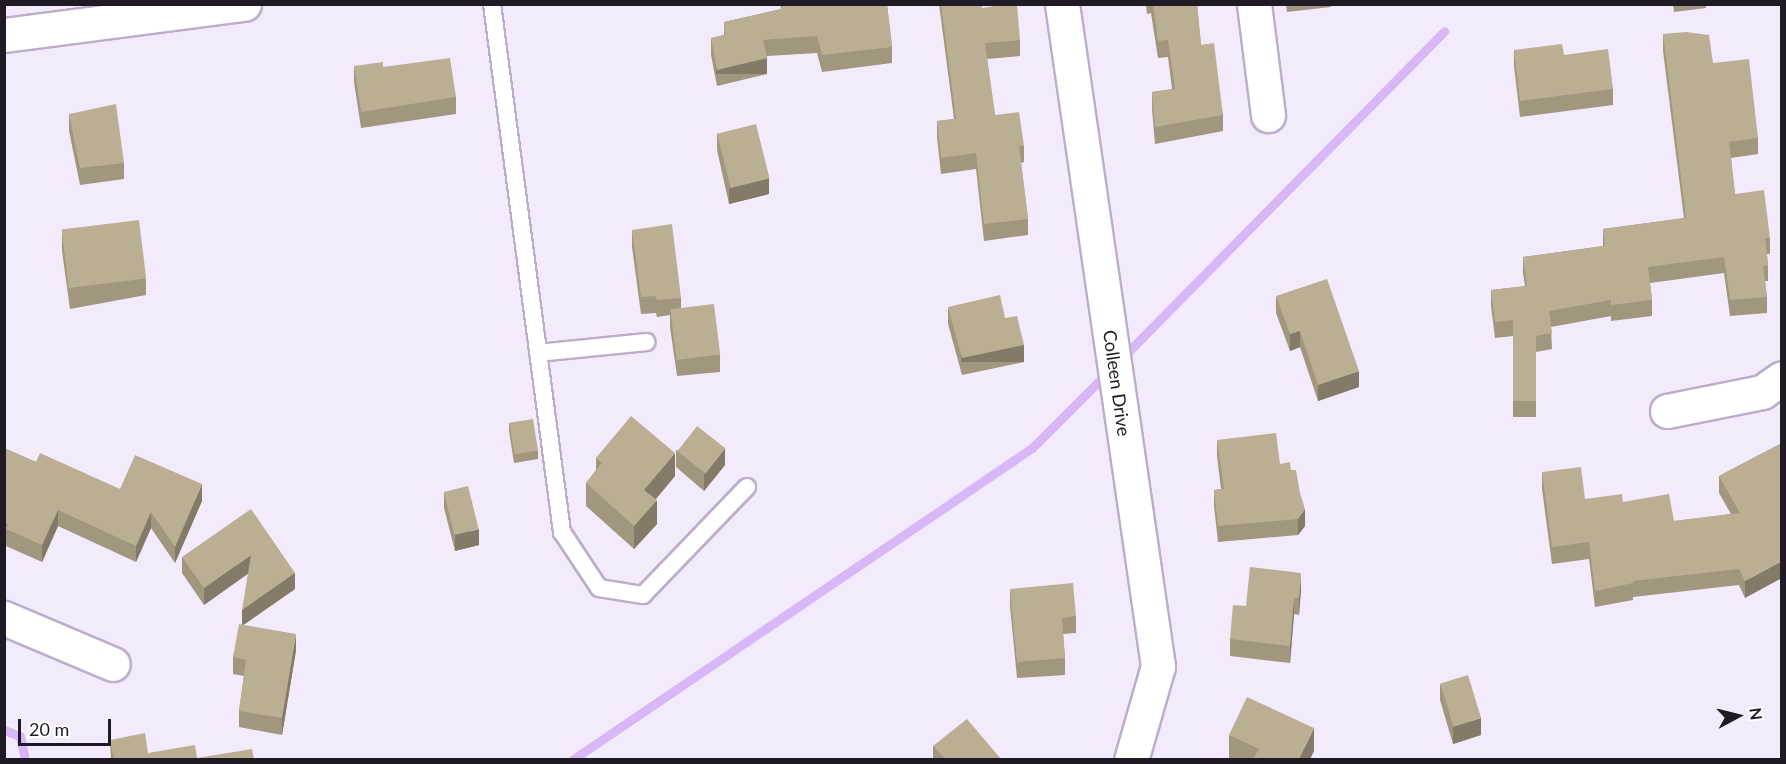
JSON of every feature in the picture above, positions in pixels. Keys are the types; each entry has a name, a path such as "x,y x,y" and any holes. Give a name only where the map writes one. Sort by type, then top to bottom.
{"street":[{"path":"4,35 131,11 244,4"},
{"name":"Colleen Drive","path":"1062,4 1158,666 1131,759"},
{"path":"1254,4 1268,114"},
{"path":"1667,411 1762,392 1782,378"},
{"path":"4,618 113,664"}],"lane":[{"path":"492,4 562,532 599,588 644,595 747,487"},
{"path":"538,353 646,342"}],"building":[{"path":"782,4 887,4 892,47 822,55 817,36 763,40 767,58 717,70 711,38 725,35 724,22 782,9"},
{"path":"941,4 982,4 982,8 1017,4 1020,40 985,43 995,115 1019,112 1024,146 1019,146 1028,219 984,224 976,153 941,158 937,121 956,119"},
{"path":"1153,4 1197,4 1201,45 1214,43 1223,115 1155,127 1152,92 1175,89 1168,40 1158,41"},
{"path":"1686,32 1709,35 1713,63 1749,59 1758,138 1729,142 1735,194 1764,190 1770,238 1765,238 1768,265 1763,266 1767,297 1730,300 1724,257 1648,267 1652,300 1611,305 1611,300 1549,311 1552,333 1536,336 1536,401 1513,401 1513,320 1495,322 1491,290 1527,286 1523,257 1605,246 1603,229 1686,218 1663,34"},
{"path":"1562,44 1564,55 1608,49 1613,89 1520,101 1514,50"},
{"path":"450,58 456,97 361,112 354,66 383,62 383,67"},
{"path":"116,104 124,163 80,168 69,114"},
{"path":"756,124 770,178 731,188 717,134"},
{"path":"139,220 146,279 69,288 62,230"},
{"path":"672,224 681,298 657,300 656,296 641,297 632,230"},
{"path":"1327,279 1359,371 1318,385 1300,331 1290,334 1276,296"},
{"path":"1000,295 1005,318 1017,316 1024,345 962,358 948,307"},
{"path":"714,304 720,355 677,360 670,309"},
{"path":"631,416 675,453 644,490 657,500 634,526 586,483 602,463 596,458"},
{"path":"533,419 538,451 514,454 509,423"},
{"path":"697,426 725,448 706,473 677,451"},
{"path":"1276,433 1280,464 1290,462 1291,470 1296,470 1305,509 1298,519 1218,526 1214,490 1224,489 1217,440"},
{"path":"1782,443 1782,561 1745,581 1739,569 1633,581 1633,583 1595,591 1589,542 1552,547 1542,472 1581,467 1585,499 1622,494 1623,502 1669,494 1674,521 1740,513 1719,476"},
{"path":"4,448 36,462 40,453 120,489 135,455 202,484 175,547 151,512 136,546 58,510 42,545 6,529 8,524 4,523"},
{"path":"468,486 479,529 454,535 444,492"},
{"path":"251,509 295,573 242,610 251,555 204,588 182,557"},
{"path":"1250,567 1301,573 1299,598 1294,598 1290,646 1230,639 1233,605 1246,606"},
{"path":"1073,583 1076,616 1062,618 1065,658 1017,662 1010,589"},
{"path":"239,624 296,634 282,718 239,711 246,660 233,657"},
{"path":"1468,675 1481,718 1453,727 1440,683"},
{"path":"1247,697 1314,728 1299,759 1253,759 1259,749 1229,735"},
{"path":"967,719 1001,759 945,759 933,746"},
{"path":"145,733 148,753 195,745 197,758 252,749 254,759 114,759 110,740"}],"waterway":[{"path":"1122,358 1444,31"},
{"path":"572,760 1032,448 1108,372"},
{"path":"4,730 20,736 25,760"}]}
